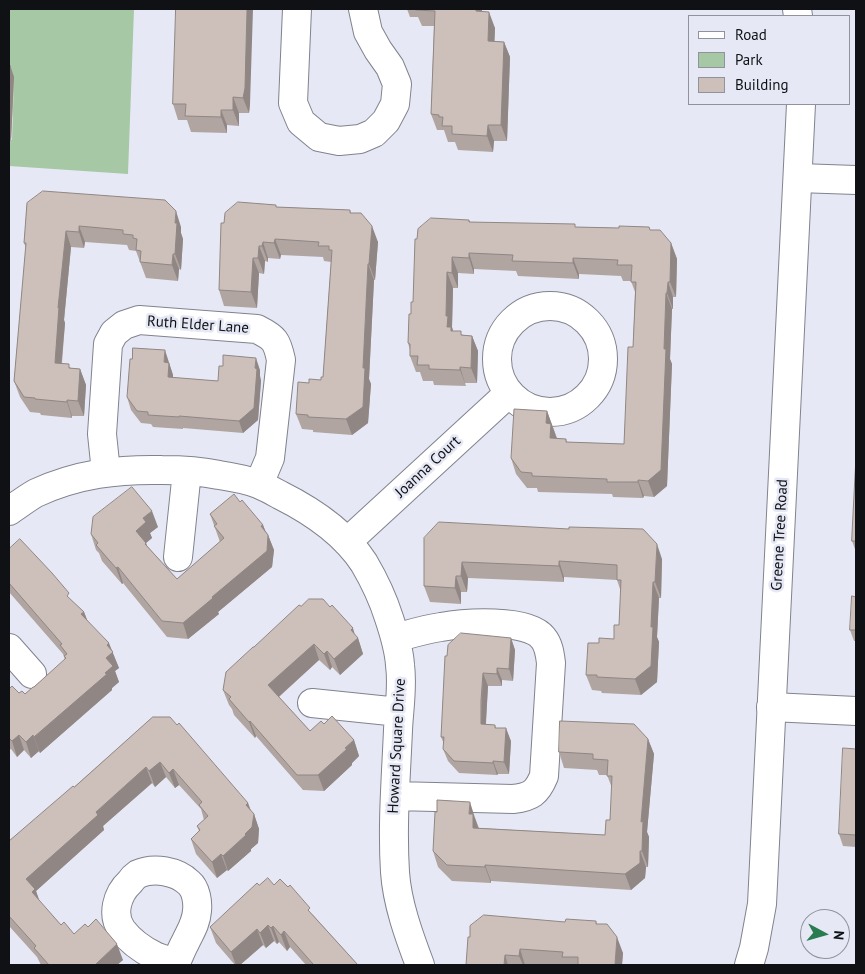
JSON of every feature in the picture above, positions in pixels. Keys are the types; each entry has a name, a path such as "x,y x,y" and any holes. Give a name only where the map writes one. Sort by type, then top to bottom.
{"street":[{"path":"297,9 293,103 301,122 319,137 339,141 360,139 374,133 386,121 394,104 397,84 390,67 368,32 363,9"},
{"name":"Greene Tree Road","path":"749,965 762,904 801,105"},
{"path":"798,178 856,180"},
{"name":"Ruth Elder Lane","path":"106,472 102,434 108,344 114,333 124,325 139,320 257,329 270,335 278,345 281,360 270,458 259,484"},
{"name":"Joanna Court","path":"347,542 509,393"},
{"name":"Howard Square Drive","path":"9,511 35,494 63,482 106,472 133,470 205,472 259,484 309,510 327,523 347,542 363,562 384,602 395,638 400,665 394,796 395,873 401,908 420,965"},
{"path":"178,557 186,471"},
{"path":"394,796 513,799 525,798 534,793 540,787 544,776 551,664 549,650 543,637 533,630 520,626 464,624 439,627 395,638"},
{"path":"9,648 32,674"},
{"path":"312,703 399,712"},
{"path":"771,707 856,711"}],"green space":[{"path":"9,9 134,9 128,174 9,166 9,140 12,140 14,77 9,77"}],"building":[{"path":"176,9 247,9 245,88 243,98 233,97 233,110 221,110 221,117 185,116 186,104 173,104"},
{"path":"416,9 476,9 476,11 489,12 488,41 504,42 501,125 488,125 487,136 452,134 452,126 442,126 443,117 431,114 435,11"},
{"path":"43,191 165,200 176,211 175,254 173,254 172,265 140,262 141,251 136,250 137,239 133,238 133,235 123,234 123,230 79,226 79,232 66,231 58,308 55,363 69,364 69,368 80,369 78,401 67,400 67,402 24,397 14,381 26,243 24,243 27,203"},
{"path":"238,202 276,205 276,207 350,210 350,213 361,213 372,226 368,264 363,407 346,419 308,417 308,415 296,414 298,382 309,383 309,379 321,380 321,377 323,377 332,250 329,250 329,246 318,246 319,242 275,239 274,243 263,242 262,246 259,246 258,258 253,258 251,292 219,290 221,223 224,223 225,213"},
{"path":"431,218 469,220 469,222 575,224 575,227 649,227 650,230 660,230 671,243 670,282 668,282 666,293 664,349 666,349 661,470 648,481 638,480 638,482 607,482 607,479 532,476 532,473 521,472 511,458 514,409 547,411 546,423 551,424 550,438 566,439 566,442 624,444 628,347 633,347 636,282 631,282 632,265 617,265 618,260 573,258 573,263 512,261 513,255 469,253 469,258 452,257 452,273 447,272 447,327 451,327 451,331 461,331 461,335 472,336 471,368 460,367 460,370 429,369 429,365 417,365 418,356 410,356 410,344 408,343 409,314 411,314 411,302 413,302 415,239 417,239 418,229"},
{"path":"133,348 165,350 164,362 169,363 168,377 218,381 219,366 223,366 223,355 256,358 254,408 239,421 148,415 148,412 137,411 127,397 130,359 132,359"},
{"path":"856,457 856,541 852,541"},
{"path":"132,487 152,511 143,518 146,522 136,531 145,544 177,579 224,538 214,526 217,524 210,514 234,494 240,502 242,500 263,525 261,526 268,535 267,551 183,623 162,621 118,567 116,568 96,545 98,543 91,534 93,517"},
{"path":"439,522 569,529 569,527 643,529 657,544 655,582 653,582 651,666 635,679 586,675 588,643 599,643 599,638 614,639 614,625 619,625 621,580 617,580 617,565 559,561 559,566 462,562 461,576 456,576 455,588 424,586 424,538"},
{"path":"20,539 69,593 67,596 84,612 81,614 109,643 107,645 113,652 106,658 113,666 105,673 107,674 26,742 19,735 12,741 9,738 9,686 10,688 12,686 19,693 22,691 25,694 66,658 64,656 67,654 60,645 62,644 9,583 9,549"},
{"path":"852,596 856,597 856,630 850,630"},
{"path":"309,599 323,599 330,607 332,605 353,628 351,630 358,638 334,659 327,651 324,654 314,644 268,685 310,731 321,721 324,724 332,716 354,740 345,748 347,749 318,775 297,775 223,690 226,672 299,605 301,606"},
{"path":"461,633 511,638 509,669 497,668 497,674 483,673 481,701 481,724 495,725 495,728 506,728 504,762 454,761 443,749 444,737 441,737 445,656 447,656 448,645"},
{"path":"153,717 170,717 177,725 179,723 248,803 246,805 254,814 252,827 223,856 221,854 212,862 191,839 200,830 197,826 208,816 199,805 202,802 173,769 169,773 160,762 149,771 146,767 96,812 98,815 26,879 35,889 32,892 61,925 64,922 74,934 85,924 88,927 96,919 117,944 95,965 49,965 34,948 36,946 9,916 9,841"},
{"path":"560,721 634,724 648,739 641,822 643,821 640,863 625,874 485,865 485,867 447,865 433,851 437,800 470,802 469,814 473,814 473,828 605,835 606,820 610,820 612,776 607,776 608,760 593,759 593,754 559,752"},
{"path":"843,748 856,749 856,835 839,834"},
{"path":"268,878 274,885 280,879 288,887 290,885 310,908 308,910 358,965 311,965 313,964 284,931 281,935 273,926 271,928 268,925 260,933 257,929 231,952 210,927 257,883 259,885"},
{"path":"484,915 565,922 566,919 596,921 596,924 607,924 617,937 615,965 578,965 578,957 562,957 563,952 520,949 519,956 505,955 504,965 466,965 470,926"}]}
